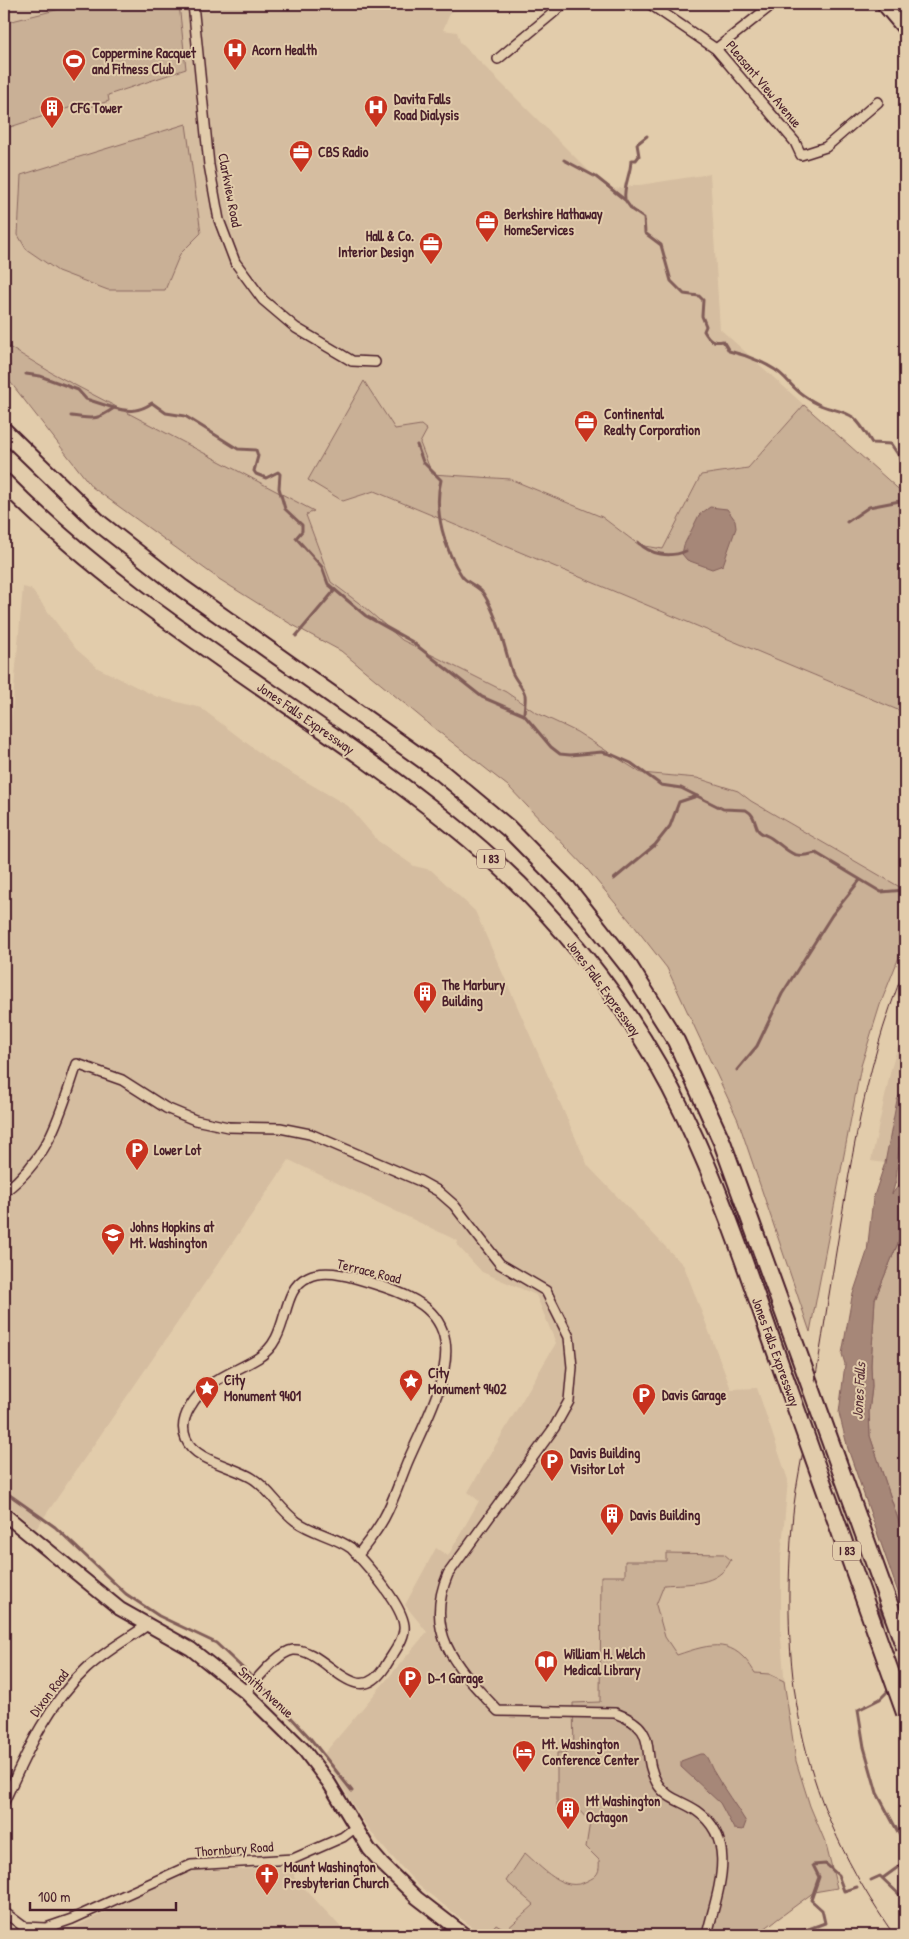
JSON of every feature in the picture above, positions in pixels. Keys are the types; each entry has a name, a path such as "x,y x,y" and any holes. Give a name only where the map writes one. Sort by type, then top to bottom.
{"highway":[{"name":"Jones Falls Expressway","path":"4,431 99,523 182,588 442,773 508,828 568,888 630,968 676,1041 722,1142 905,1648"},
{"name":"Jones Falls Expressway","path":"4,482 41,519 124,588 452,824 517,882 574,944 630,1019 686,1118 714,1182 905,1713"}],"main road":[{"path":"883,4 905,30"},
{"name":"Smith Avenue","path":"4,1514 120,1609 146,1626 191,1649 245,1692 304,1750 329,1783 369,1848 398,1880 465,1935"}],"street":[{"name":"Clarkview Road","path":"193,4 210,165 219,220 234,262 263,300 296,328 352,361 375,362"},
{"path":"498,59 564,4"},
{"name":"Pleasant View Avenue","path":"650,4 716,49 795,142 801,154 826,147 878,102"},
{"path":"716,49 773,4"},
{"path":"4,1192 34,1165 52,1139 77,1064 122,1080 166,1108 195,1120 228,1127 280,1128 310,1134 420,1181 438,1191 454,1205 500,1264 546,1291 570,1337 572,1367 569,1401 554,1428 448,1574 440,1600 440,1624 443,1638 456,1665 498,1711 614,1713 627,1717 642,1730 647,1739 653,1774 657,1784 675,1800 697,1811 715,1832 720,1845 722,1857 721,1883 707,1935"},
{"name":"Terrace Road","path":"245,1692 280,1656 293,1650 308,1654 357,1683 371,1681 382,1672 403,1637 404,1621 397,1606 358,1555 341,1541 297,1522 253,1478 192,1447 184,1434 185,1415 202,1389 268,1350 279,1336 293,1290 308,1277 318,1274 342,1276 380,1286 415,1299 428,1308 436,1318 445,1341 442,1371 429,1414 385,1516 358,1555"},
{"name":"Dixon Road","path":"4,1802 44,1720 67,1688 87,1668 146,1626"},
{"name":"Thornbury Road","path":"4,1912 24,1927 46,1928 191,1865 293,1858 343,1836 356,1827"}],"shaded area":[{"path":"4,4 80,4 4,23"},
{"path":"80,4 179,4 186,69 108,95 109,101 80,110 78,105 4,129 4,23"},
{"path":"179,4 454,4 443,30 457,32 460,42 608,190 710,174 720,329 804,405 748,468 701,475 663,549 639,545 602,517 510,479 432,474 420,443 421,425 395,430 343,501 374,491 905,713 905,890 751,801 738,791 697,778 642,773 577,732 535,712 506,692 402,640 363,606 331,582 306,514 314,512 52,373 4,344 4,129 79,105 81,110 109,101 107,95 185,69"},
{"path":"186,124 201,233 180,254 165,290 108,290 58,271 26,249 18,235 21,175"},
{"path":"4,344 52,373 314,511 306,515 331,582 363,606 402,640 506,692 535,712 577,732 641,773 697,778 738,791 751,801 905,890 905,942 880,1005 861,1066 810,1332 738,1120 667,968 635,927 587,869 508,786 341,651 289,623 219,579 92,487 4,374"},
{"path":"364,381 395,429 421,425 427,430 420,443 432,474 510,479 602,517 639,545 663,549 701,475 748,468 804,405 905,495 905,713 374,491 343,501 308,480"},
{"name":"Johns Hopkins at Mt. Washington","path":"23,587 31,589 76,649 98,668 155,696 201,708 269,760 348,806 378,841 414,866 431,870 475,911 588,1166 684,1266 731,1389 757,1388 788,1480 781,1558 781,1638 791,1737 796,1761 810,1806 826,1844 837,1888 814,1892 756,1935 482,1935 418,1885 365,1824 323,1755 427,1632 405,1605 436,1548 448,1556 479,1501 468,1492 556,1343 536,1295 482,1272 457,1245 458,1241 289,1160 36,1529 4,1502 4,803"},
{"path":"905,1024 905,1087 897,1100 885,1163 871,1161 891,1069"},
{"path":"903,1231 905,1271 905,1540 870,1436 869,1412 872,1387 871,1365 875,1299"},
{"path":"666,1553 724,1554 731,1560 719,1575 711,1579 702,1582 664,1585 656,1605 665,1637 677,1655 712,1646 730,1648 747,1661 755,1673 769,1674 784,1681 796,1761 810,1806 826,1844 837,1888 814,1892 756,1935 487,1935 496,1924 506,1930 534,1905 506,1881 525,1853 561,1882 578,1884 594,1877 597,1873 599,1860 586,1847 590,1822 578,1809 557,1808 557,1753 574,1752 573,1703 600,1702 601,1576 625,1576 625,1561 666,1561"},
{"path":"296,1864 294,1877 348,1935 46,1935 69,1930 188,1871 280,1868"},
{"path":"4,1921 18,1931 46,1935 4,1935"}],"water":[{"path":"710,507 727,509 735,520 736,528 723,565 712,569 687,560 682,554 684,545 699,515"},
{"name":"Jones Falls","path":"905,1087 905,1133 899,1148 896,1181 892,1194 905,1177 905,1226 875,1299 871,1365 872,1387 869,1412 870,1436 905,1540 905,1612 848,1449 839,1413 845,1364 842,1354 852,1297 867,1252 873,1199 885,1163 897,1100"},
{"path":"700,1754 705,1755 746,1822 743,1830 734,1829 720,1803 681,1767 681,1761"}],"waterway":[{"path":"625,199 625,189 631,160 636,160 639,156 637,144 647,136"},
{"path":"564,160 596,177 625,200 632,210 644,218 645,233 661,245 671,281 684,294 699,296 703,300 702,316 706,326 704,331 710,339 717,342 723,341 729,351 751,358 774,369 812,401 850,415 859,424 872,443 891,444 905,465"},
{"path":"26,374 40,376 78,390 86,399 114,408"},
{"path":"71,416 93,418 114,408 133,410 143,408 152,403 166,413 185,416 238,449 256,450 258,456 254,471 256,474 266,478 278,472 280,474 279,488 285,509 302,525 302,531 296,538 322,567 328,584 366,616 411,641 482,697 524,715 551,747 560,754 602,752 613,755 631,763 661,785 681,788 723,809 746,810 753,816 759,831 791,853 796,855 816,853 881,892 905,890"},
{"path":"417,445 423,462 441,480 439,492 440,517 450,555 462,576 483,593 493,611 512,672 525,695 524,714"},
{"path":"847,522 869,507 905,500"},
{"path":"638,542 648,550 660,554 667,555 686,551"},
{"path":"296,636 335,590"},
{"path":"614,879 655,845 670,826 679,802 697,796"},
{"path":"737,1070 757,1046 782,994 832,915 860,880"},
{"path":"4,1491 55,1527 126,1594 159,1616 216,1643 265,1689 310,1738 352,1791"},
{"path":"878,1596 884,1632"},
{"path":"887,1685 888,1691 880,1699 858,1710 864,1747 877,1793 905,1845"},
{"path":"883,1878 905,1862"},
{"path":"792,1935 825,1923 822,1910 811,1900 819,1877 813,1865 826,1864 838,1875 844,1891 857,1887"},
{"path":"871,1880 880,1876 905,1900"}],"tram line":[{"path":"894,1935 862,1886 837,1837 818,1789 804,1740 794,1690 790,1638 789,1583 792,1525 796,1493 849,1173 866,1090 877,1049 905,968"}],"place":[{"name":"Acorn Health","path":"235,71"},
{"name":"Coppermine Racquet and Fitness Club","path":"74,82"},
{"name":"Davita Falls Road Dialysis","path":"376,128"},
{"name":"CFG Tower","path":"52,129"},
{"name":"CBS Radio","path":"301,173"},
{"name":"Berkshire Hathaway HomeServices","path":"487,243"},
{"name":"Hall & Co. Interior Design","path":"431,265"},
{"name":"Continental Realty Corporation","path":"586,443"},
{"name":"The Marbury Building","path":"425,1014"},
{"name":"Lower Lot","path":"137,1171"},
{"name":"Johns Hopkins at Mt. Washington","path":"113,1256"},
{"name":"City Monument 9402","path":"411,1402"},
{"name":"City Monument 9401","path":"207,1409"},
{"name":"Davis Garage","path":"644,1416"},
{"name":"Davis Building Visitor Lot","path":"552,1482"},
{"name":"Davis Building","path":"612,1536"},
{"name":"William H. Welch Medical Library","path":"546,1683"},
{"name":"D-1 Garage","path":"410,1699"},
{"name":"Mt. Washington Conference Center","path":"524,1773"},
{"name":"Mt Washington Octagon","path":"568,1830"},
{"name":"Mount Washington Presbyterian Church","path":"267,1896"}]}
